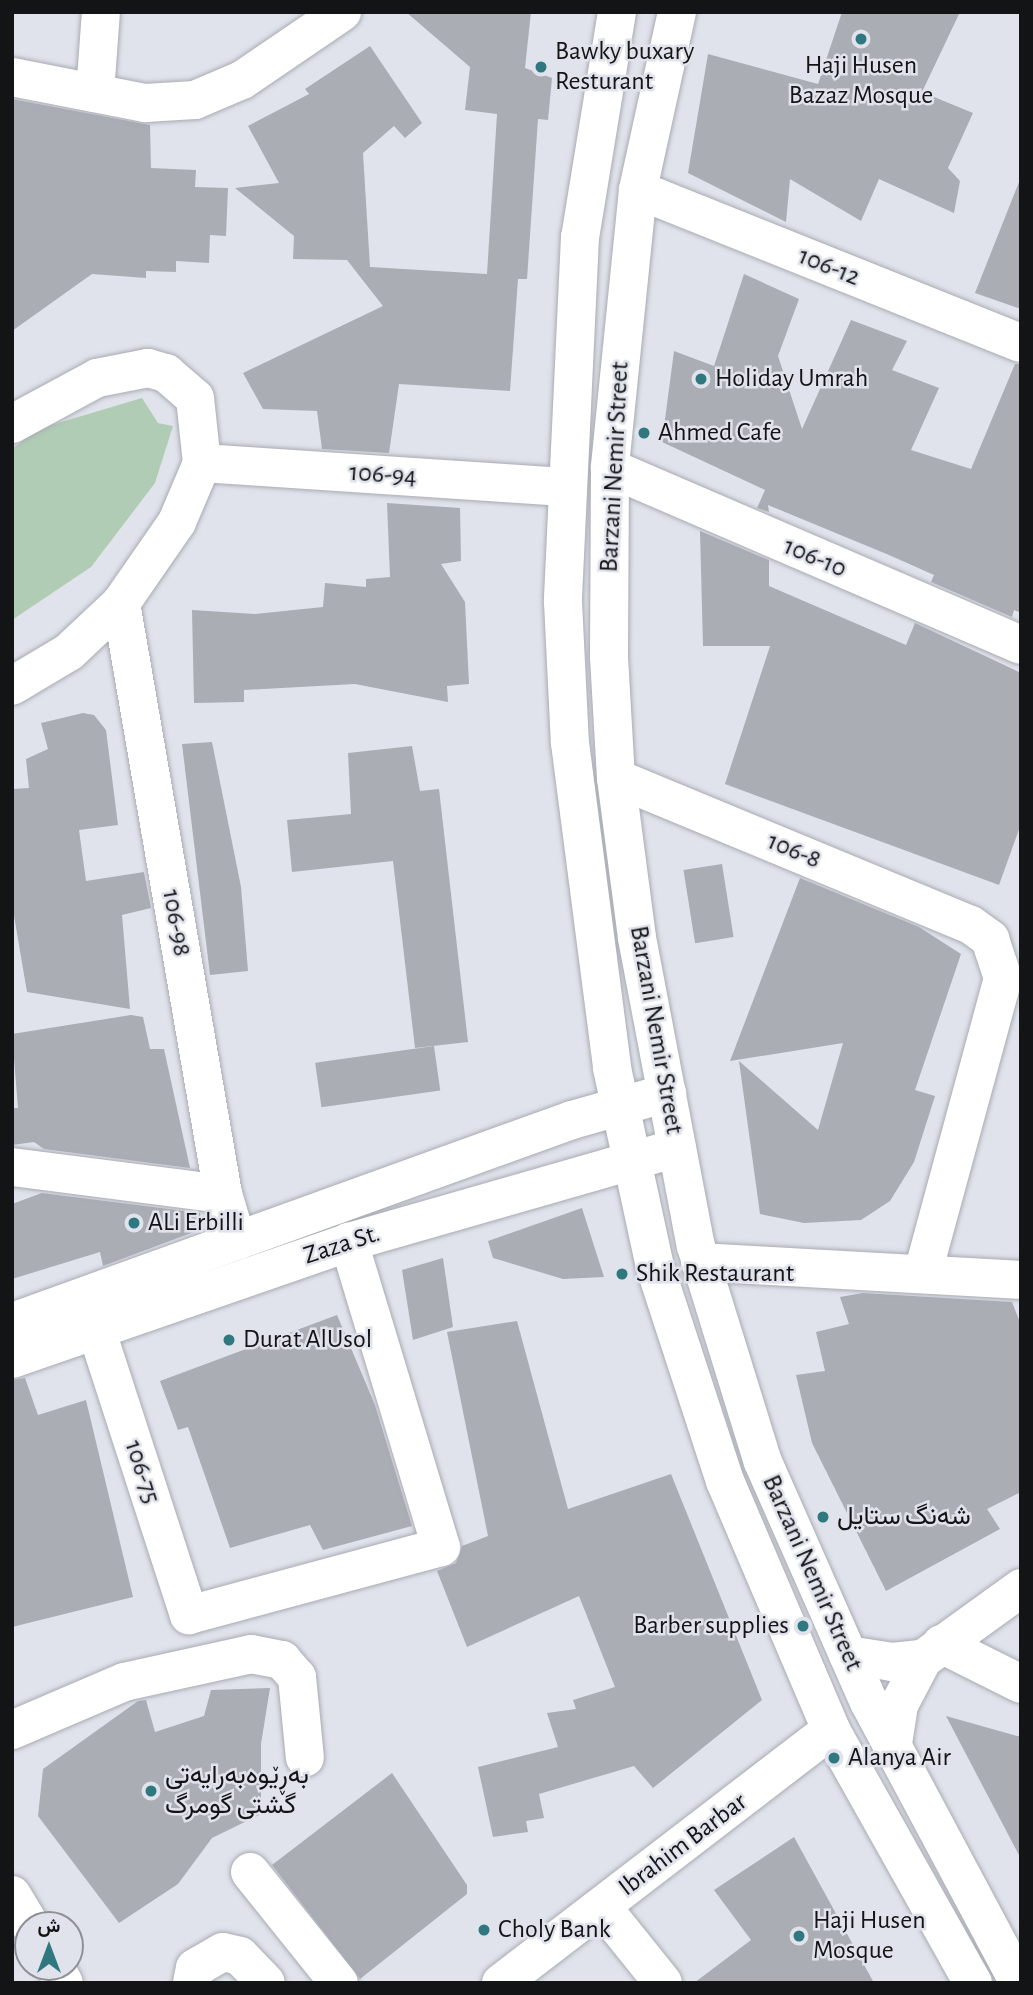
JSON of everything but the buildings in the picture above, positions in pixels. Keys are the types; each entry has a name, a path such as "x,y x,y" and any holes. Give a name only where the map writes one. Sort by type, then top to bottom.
{"street":[{"path":"95,93 101,12"},
{"path":"12,77 145,103 195,100 242,80 342,12"},
{"name":"Barzani Nemir Street","path":"617,12 580,237 564,487 570,743 620,1104 688,1378 831,1730 973,1983"},
{"name":"Barzani Nemir Street","path":"677,12 638,190 610,468 617,778 667,1093 700,1262 763,1462 892,1750 1019,1983"},
{"name":"106-12","path":"638,190 1021,344"},
{"path":"12,424 97,378 128,367 148,368 166,373 195,398 202,463 177,522 121,603 69,652 12,686"},
{"name":"106-94","path":"202,463 564,487"},
{"name":"106-10","path":"610,468 1021,645"},
{"name":"106-98","path":"121,603 223,1194 237,1241"},
{"name":"106-8","path":"617,778 971,925 990,939 1003,978 923,1272"},
{"name":"Zaza St.","path":"12,1322 620,1104 667,1093"},
{"name":"Zaza St.","path":"12,1359 349,1242 632,1158 677,1148"},
{"path":"14,1162 223,1194"},
{"name":"106-75","path":"96,1329 189,1615 440,1547 349,1242"},
{"path":"700,1262 923,1272 1021,1280"},
{"path":"848,1655 892,1662 932,1651 1021,1588"},
{"path":"932,1651 1021,1684"},
{"path":"892,1750 900,1705 932,1651"},
{"path":"12,1730 124,1682 251,1654 282,1660 297,1677 305,1758"},
{"name":"Ibrahim Barbar","path":"501,1983 831,1730"},
{"path":"250,1872 336,1982"},
{"path":"12,1895 22,1911"},
{"path":"602,1907 663,1983"},
{"path":"192,1983 195,1968 223,1952 240,1956 266,1983"}],"green space":[{"path":"142,398 158,423 173,426 155,483 91,567 12,620 12,449 38,429"}],"place":[{"name":"Haji Husen Bazaz Mosque","path":"861,39"},
{"name":"Bawky buxary Resturant","path":"541,67"},
{"name":"Holiday Umrah","path":"701,379"},
{"name":"Ahmed Cafe","path":"644,433"},
{"name":"ALi Erbilli","path":"134,1223"},
{"name":"Shik Restaurant","path":"622,1274"},
{"name":"Durat AlUsol","path":"229,1340"},
{"name":"شەنگ ستایل","path":"823,1517"},
{"name":"Barber supplies","path":"803,1626"},
{"name":"Alanya Air","path":"834,1758"},
{"name":"بەڕێوەبەرایەتی گشتی گومرگ","path":"151,1791"},
{"name":"Choly Bank","path":"484,1930"},
{"name":"Haji Husen Mosque","path":"799,1936"}]}
